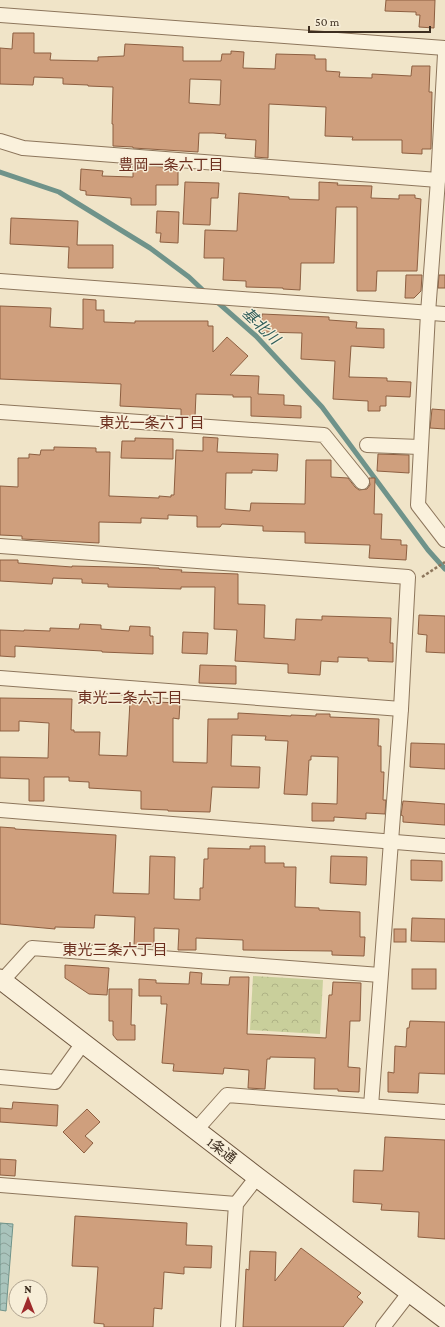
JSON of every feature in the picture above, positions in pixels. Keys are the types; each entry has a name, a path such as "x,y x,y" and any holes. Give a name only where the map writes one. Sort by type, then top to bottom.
{"main road":[{"name":"1条通","path":"1,980 257,1177 445,1319"}],"street":[{"path":"0,15 445,48"},
{"path":"445,54 438,180 428,312 418,505 445,540"},
{"path":"0,141 23,148 438,180"},
{"path":"0,281 445,314"},
{"path":"0,412 324,435 362,482"},
{"path":"368,445 420,447"},
{"path":"0,546 408,577 401,709 371,1106"},
{"path":"0,678 401,709"},
{"path":"0,810 445,846"},
{"path":"1,980 32,948 380,975"},
{"path":"0,1078 55,1082 83,1043"},
{"path":"196,1130 227,1095 445,1112"},
{"path":"228,1327 236,1204 257,1177"},
{"path":"0,1185 236,1204"},
{"path":"383,1327 410,1292"}],"path":[{"path":"432,571 445,562"}],"green space":[{"path":"253,976 323,980 320,1034 250,1030"}],"water":[{"path":"0,1223 13,1224 6,1311 0,1310"}],"building":[{"path":"386,0 435,0 434,28 419,27 420,15 416,15 416,12 385,11"},
{"path":"13,33 34,33 34,53 51,53 50,60 98,61 98,57 124,56 125,44 183,47 183,61 221,61 222,54 231,54 231,51 244,52 243,68 275,69 276,54 315,55 315,59 326,59 326,71 340,72 339,77 372,78 372,74 411,76 412,66 430,66 429,92 432,92 431,149 422,149 422,154 402,153 402,140 352,140 353,137 325,136 326,107 269,104 268,158 255,157 256,140 225,138 226,134 199,133 198,152 113,146 113,87 63,84 63,78 34,77 33,85 0,84 0,48 12,49","holes":["190,79 221,80 220,105 189,103"]},
{"path":"133,165 178,168 178,185 156,185 156,205 131,205 131,198 86,195 86,191 80,190 81,169 103,171 102,176 133,177"},
{"path":"185,182 219,183 218,198 211,198 210,225 183,224"},
{"path":"319,182 338,183 337,185 372,186 371,198 399,199 399,195 415,195 415,198 421,199 417,271 377,271 376,291 357,291 357,207 336,207 334,263 301,263 300,290 246,287 246,281 223,280 224,258 204,258 205,230 237,231 239,193 289,197 289,199 319,200"},
{"path":"157,211 179,212 178,243 160,242 161,233 156,233"},
{"path":"11,218 78,221 77,245 113,245 113,268 68,268 69,247 10,244"},
{"path":"406,275 422,275 421,291 414,298 405,298"},
{"path":"439,275 445,275 445,288 438,288"},
{"path":"83,299 96,300 96,310 104,310 104,322 135,323 135,321 208,321 208,326 213,326 213,352 227,337 248,356 230,375 259,376 258,394 284,395 284,405 301,406 301,418 251,416 251,397 196,394 195,417 181,416 181,409 120,406 121,384 0,379 0,306 51,308 50,327 83,329"},
{"path":"262,314 329,317 329,320 357,322 356,328 384,329 384,348 351,346 349,377 387,378 387,381 411,382 410,397 386,396 386,406 380,406 380,411 368,411 368,401 333,399 335,361 301,359 302,333 261,332"},
{"path":"432,409 445,410 445,429 430,428"},
{"path":"203,437 218,438 217,452 278,454 277,471 252,470 252,473 226,473 225,509 250,511 251,503 305,504 306,460 331,460 331,477 348,478 359,490 367,489 370,485 369,478 375,478 374,514 382,514 381,539 401,540 401,545 407,545 406,560 369,558 370,545 305,543 305,532 263,531 263,526 222,524 220,527 197,527 197,516 168,515 168,519 141,518 141,523 99,522 99,543 22,539 22,536 0,535 0,486 18,487 18,458 29,458 29,454 40,455 41,450 54,450 54,447 96,448 96,452 110,452 109,496 171,497 171,495 174,495 176,450 203,451"},
{"path":"135,438 173,439 173,459 121,458 122,441 135,441"},
{"path":"378,454 409,455 409,473 377,471"},
{"path":"0,560 18,560 18,563 72,567 159,568 182,570 181,572 238,574 238,604 265,605 264,638 295,640 296,619 322,620 322,616 391,618 390,643 393,643 393,662 368,661 368,658 338,657 338,662 321,661 320,675 288,673 288,664 235,661 237,630 214,629 215,587 181,587 181,589 108,587 108,584 82,583 82,579 53,578 52,584 0,581"},
{"path":"419,615 445,616 445,653 426,652 427,635 418,634"},
{"path":"80,624 101,625 101,629 129,631 130,626 150,627 150,636 153,636 153,654 15,646 15,657 0,656 0,630 50,631 50,628 79,629"},
{"path":"183,632 208,633 207,654 182,653"},
{"path":"200,665 236,666 236,684 199,683"},
{"path":"0,698 72,699 71,730 74,730 74,732 100,732 99,755 127,756 130,701 180,703 179,719 173,718 173,762 207,763 208,719 238,719 238,713 291,716 316,716 316,714 330,714 330,717 379,719 378,746 381,746 381,772 384,772 383,800 386,800 385,814 366,813 366,819 334,817 334,821 312,821 312,803 337,804 338,757 311,756 311,760 309,760 307,795 284,794 288,741 265,740 266,736 232,735 231,766 260,767 259,788 212,787 210,812 141,809 141,791 89,788 89,782 69,781 69,777 44,777 44,801 29,801 29,779 0,778 0,757 48,758 49,723 19,721 19,731 0,731"},
{"path":"411,743 445,744 445,769 410,767"},
{"path":"403,801 445,804 445,825 403,822 403,816 401,815"},
{"path":"0,827 116,835 113,893 149,894 150,856 175,857 174,899 200,900 200,888 203,888 204,859 208,859 208,848 250,849 250,846 265,846 265,863 284,863 284,867 296,867 295,907 360,912 360,937 365,937 364,956 332,955 332,951 243,950 243,940 196,938 196,950 178,950 179,929 154,928 154,946 134,946 135,917 95,915 94,928 55,927 55,929 0,924"},
{"path":"331,856 367,857 366,885 330,883"},
{"path":"411,860 442,861 442,881 411,880"},
{"path":"412,918 445,919 445,942 411,941"},
{"path":"394,929 406,929 406,942 394,942"},
{"path":"65,965 109,968 107,995 89,994 65,978"},
{"path":"412,969 436,969 436,989 412,989"},
{"path":"190,972 202,973 201,984 229,985 230,977 249,977 247,1034 326,1038 329,995 332,995 333,982 361,983 360,1021 350,1021 348,1067 360,1068 359,1092 338,1091 338,1089 314,1089 315,1058 270,1057 270,1059 267,1059 265,1089 248,1088 249,1070 224,1068 223,1074 173,1071 174,1064 162,1063 167,1004 161,1004 161,996 139,996 139,979 156,980 156,983 189,984"},
{"path":"109,989 132,989 131,1025 135,1025 135,1040 117,1040 113,1035 113,1021 109,1021"},
{"path":"410,1021 445,1022 445,1074 419,1073 418,1093 388,1092 388,1072 394,1073 395,1046 406,1047 407,1028 409,1028"},
{"path":"13,1102 58,1105 57,1126 0,1122 0,1108 12,1109"},
{"path":"87,1109 100,1122 85,1136 93,1143 84,1153 63,1132"},
{"path":"385,1137 445,1140 445,1239 418,1237 419,1212 381,1210 382,1204 353,1202 354,1170 383,1171"},
{"path":"0,1159 16,1160 15,1176 0,1175"},
{"path":"75,1216 187,1223 186,1245 212,1246 211,1268 184,1267 184,1274 164,1272 162,1309 154,1308 153,1327 104,1327 104,1324 94,1323 98,1267 72,1266"},
{"path":"301,1248 361,1293 357,1297 363,1302 343,1327 243,1327 246,1269 249,1270 250,1251 276,1252 275,1281"}],"waterway":[{"name":"基北川","path":"0,172 59,192 150,248 189,277 207,294"},
{"name":"基北川","path":"215,300 256,336 322,407 428,550 445,569"}],"district":[{"name":"豊岡一条六丁目","path":"171,165"},
{"name":"東光一条六丁目","path":"152,423"},
{"name":"東光二条六丁目","path":"130,698"},
{"name":"東光三条六丁目","path":"115,950"}]}
